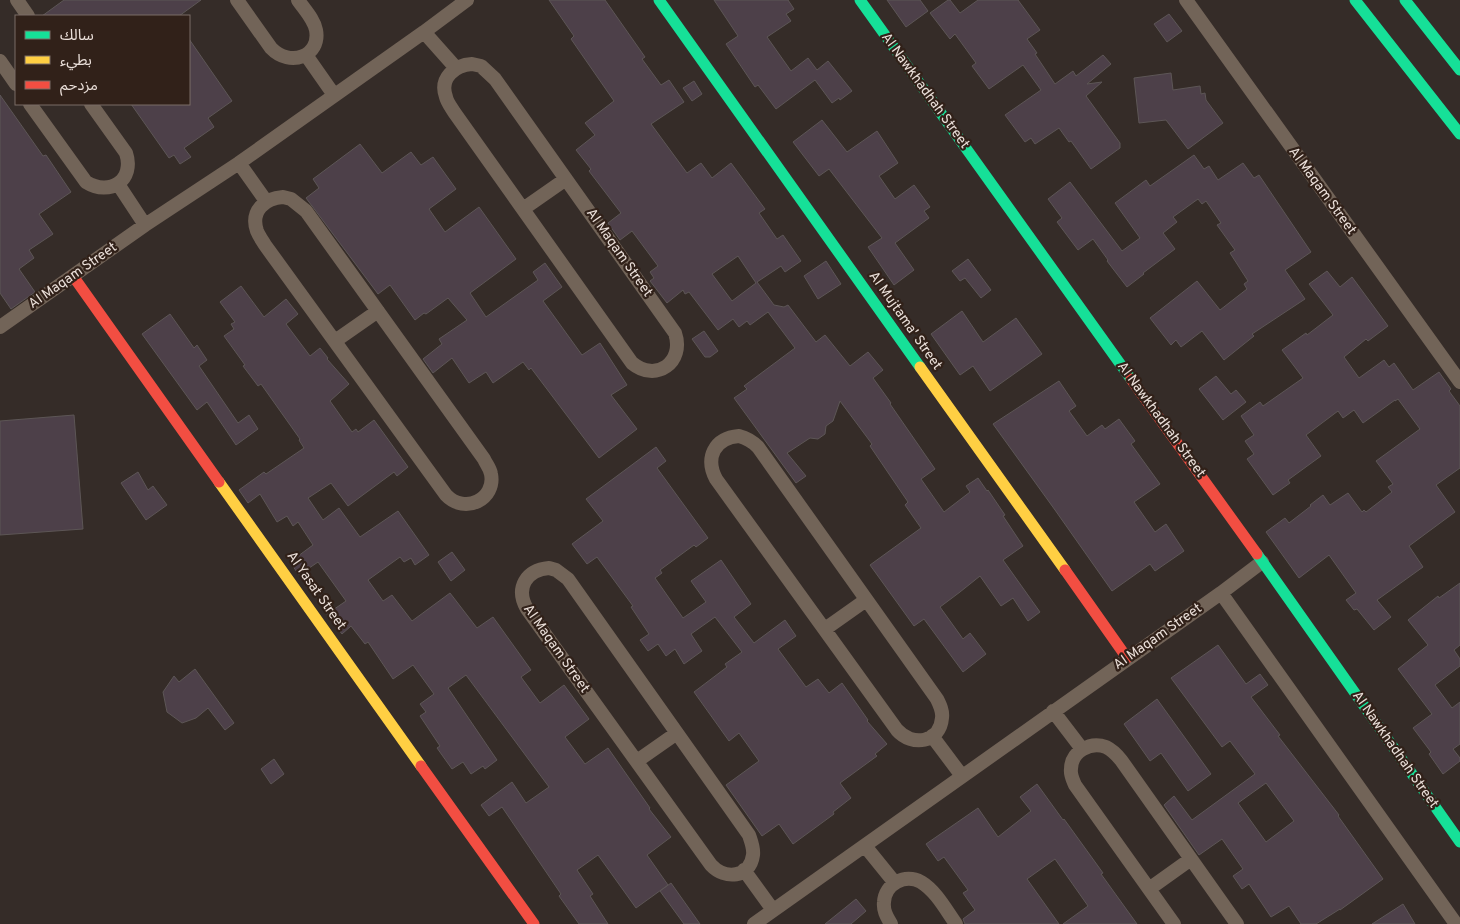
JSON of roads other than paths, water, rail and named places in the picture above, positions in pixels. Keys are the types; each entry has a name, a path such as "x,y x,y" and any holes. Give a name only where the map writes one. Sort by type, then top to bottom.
{"main road":[{"name":"Al Mujtama' Street","path":"659,0 1128,658"},
{"name":"Al Nawkhadhah Street","path":"860,0 1460,842"},
{"path":"1355,0 1460,134"},
{"path":"1405,0 1460,70"},
{"name":"Al Yasat Street","path":"73,276 534,924"}],"street":[{"path":"17,0 27,15"},
{"path":"237,0 277,54 284,58 292,59 306,55 311,50 316,37 314,24 298,0"},
{"name":"Al Maqam Street","path":"0,328 145,225 238,163 467,0"},
{"name":"Al Maqam Street","path":"1186,0 1460,382"},
{"path":"424,32 456,68"},
{"path":"306,55 334,95"},
{"path":"0,61 14,76"},
{"name":"Al Maqam Street","path":"464,64 481,66 495,79 675,333 677,339 676,353 669,364 663,368 650,371 637,368 632,363 445,97 446,81 456,68 464,64"},
{"path":"31,105 86,182 94,187 110,188 123,179 128,166 126,153 92,105"},
{"path":"238,163 266,201"},
{"path":"523,209 566,179"},
{"path":"118,184 145,225"},
{"path":"282,197 291,199 306,211 484,459 491,473 490,487 478,502 458,504 446,495 265,245 256,230 255,222 260,207 266,201 282,197"},
{"path":"335,341 378,311"},
{"path":"731,437 746,438 758,447 866,600 937,699 942,712 942,719 937,731 925,740 910,740 902,736 824,630 713,472 711,465 714,450 718,444 724,439 731,437"},
{"name":"Al Maqam Street","path":"754,924 1262,562"},
{"name":"Al Maqam Street","path":"549,568 568,578 677,732 750,835 753,854 748,866 737,874 723,874 716,870 523,603 522,588 525,581 535,571 549,568"},
{"path":"1221,593 1456,924"},
{"path":"824,630 866,600"},
{"path":"1053,711 1082,749"},
{"path":"636,761 677,732"},
{"path":"932,736 962,776"},
{"path":"1174,924 1075,785 1072,778 1072,762 1082,749 1099,745 1118,756 1237,924"},
{"path":"865,846 895,883"},
{"path":"1149,889 1191,859"},
{"path":"744,870 773,910"},
{"path":"891,924 884,911 885,895 895,883 903,879 912,878 920,881 934,893 956,924"}]}
